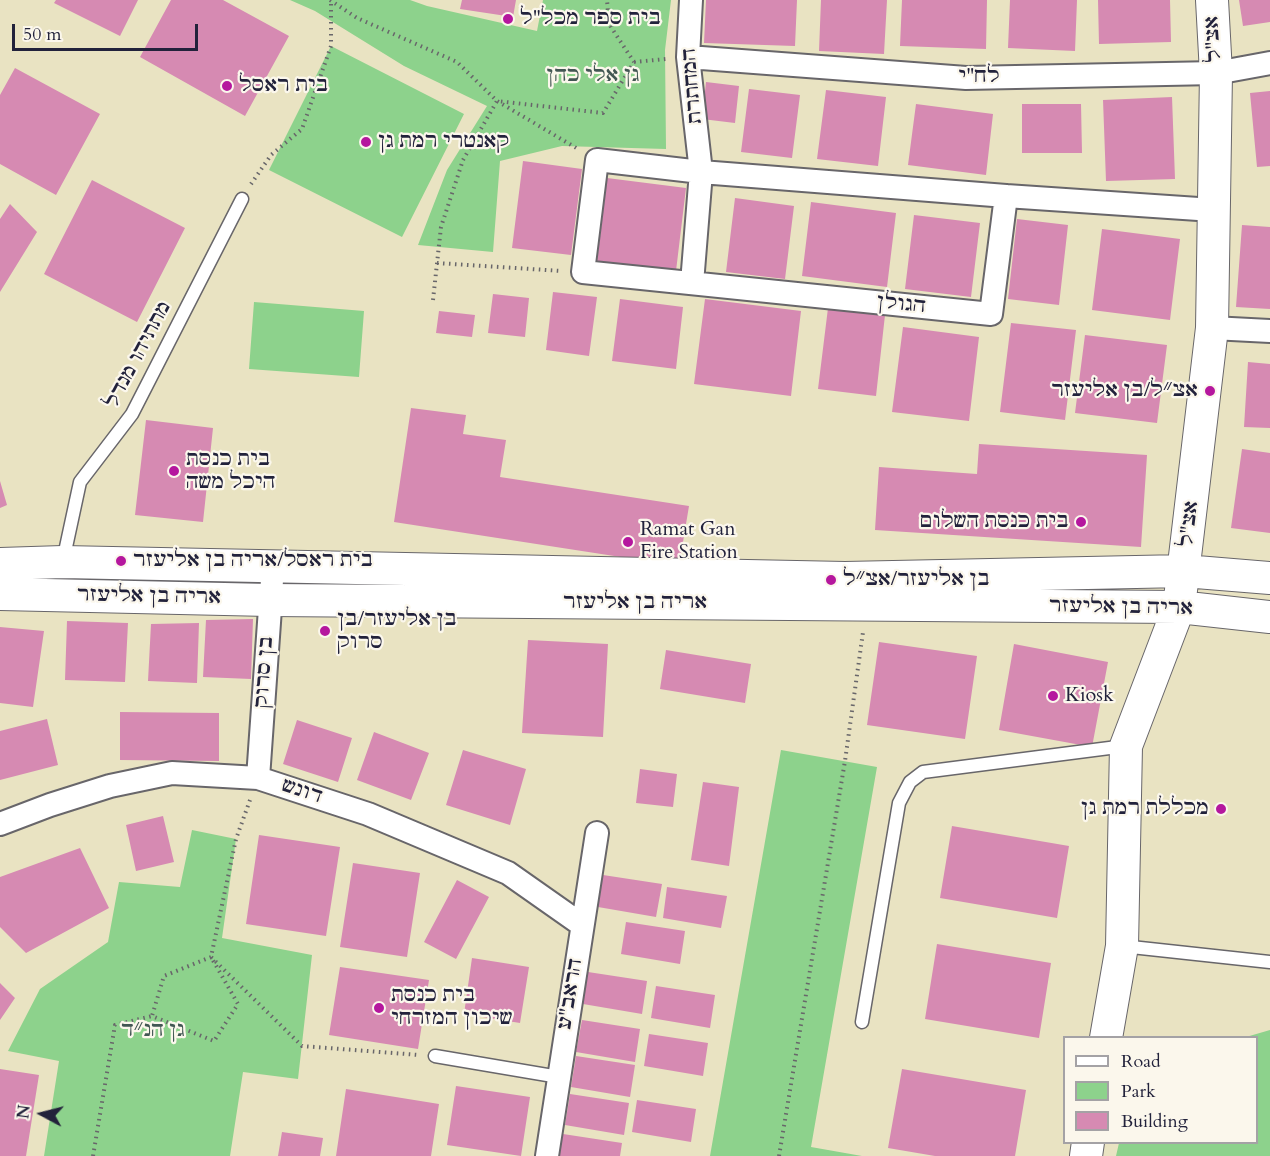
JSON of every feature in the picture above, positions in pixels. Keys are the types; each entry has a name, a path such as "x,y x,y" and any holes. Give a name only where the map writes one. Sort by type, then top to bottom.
{"street":[{"name":"המחתרת","path":"691,0 688,57 701,172"},
{"name":"אצ\"ל","path":"1106,1036 1122,946 1126,746 1179,607 1212,328 1216,73 1212,0"},
{"name":"לח\"י","path":"688,57 966,78 1216,73 1270,63"},
{"path":"583,272 597,160 701,172 1213,210"},
{"path":"692,283 701,172"},
{"name":"הגולן","path":"583,272 991,314 1006,196"},
{"path":"1212,328 1270,331"},
{"name":"אריה בן אליעזר","path":"0,564 63,562 845,578 1184,571 1270,578"},
{"name":"בן סרוק","path":"258,778 273,566"},
{"name":"אריה בן אליעזר","path":"0,594 269,600 1179,607 1270,617"},
{"name":"דונש","path":"0,824 110,786 172,773 258,778 368,814 508,873 582,925"},
{"name":"הראב\"ע","path":"547,1156 597,833"}],"lane":[{"name":"מתתיהו מנדל","path":"63,562 80,482 132,414 242,199"},
{"path":"862,1022 899,803 910,782 923,772 1126,746"},
{"path":"1122,946 1270,962"},
{"path":"435,1056 559,1077"}],"path":[{"path":"330,0 357,18 457,62 497,101 597,160"},
{"path":"242,199 271,155 302,129 331,46 330,0"},
{"path":"608,0 609,24 634,62"},
{"path":"634,62 688,57"},
{"path":"497,101 603,113 634,62"},
{"path":"433,300 441,228 464,160 497,101"},
{"path":"437,263 583,272"},
{"path":"779,1156 845,761 867,604"},
{"path":"93,1156 114,1025 152,1016 214,1041 238,1004 212,957 236,839 258,778"},
{"path":"152,1016 164,976 212,957"},
{"path":"212,957 302,1046 435,1056"}],"green space":[{"name":"גן אלי כהן","path":"290,0 410,0 537,31 543,0 671,0 665,50 666,149 562,146 500,161 493,252 418,245 447,170 487,106 404,66 315,11"},
{"name":"קאנטרי רמת גן","path":"331,46 464,114 402,237 269,170"},
{"path":"254,302 364,311 359,377 249,369"},
{"path":"781,750 877,767 811,1147 862,1156 710,1156"},
{"name":"גן הנ״ד","path":"192,830 236,839 222,938 312,955 298,1079 243,1072 230,1156 44,1156 59,1061 8,1051 40,989 108,942 119,882 180,887"},
{"path":"1270,1030 1270,1156 1116,1156 1119,1144 1258,1144 1258,1036 1249,1036"}],"building":[{"path":"56,0 138,0 120,36 54,3"},
{"name":"בית ראסל","path":"171,0 223,0 289,36 245,116 140,57"},
{"path":"462,0 516,0 513,17 460,9"},
{"path":"706,0 797,0 795,46 704,43"},
{"path":"821,0 887,0 884,54 819,51"},
{"path":"902,0 987,0 986,49 900,46"},
{"path":"1010,0 1077,0 1075,51 1008,48"},
{"path":"1098,0 1170,0 1171,42 1099,44"},
{"path":"1239,0 1270,0 1270,22 1243,26"},
{"path":"15,68 100,114 56,195 0,164 0,95"},
{"path":"706,82 739,86 735,123 702,119"},
{"path":"749,89 800,95 792,158 741,152"},
{"path":"826,90 886,97 878,166 817,159"},
{"path":"1270,91 1270,166 1257,167 1250,93"},
{"path":"1172,97 1175,179 1106,181 1103,100"},
{"path":"916,104 993,114 986,175 908,165"},
{"path":"1022,104 1081,104 1082,153 1022,153"},
{"path":"523,161 582,169 571,255 512,248"},
{"path":"607,178 686,188 676,271 597,261"},
{"path":"92,180 185,228 137,322 44,274"},
{"path":"735,198 794,206 785,279 726,272"},
{"path":"811,202 896,213 887,287 802,276"},
{"path":"10,204 37,232 0,292 0,219"},
{"path":"914,215 980,223 971,297 905,289"},
{"path":"1017,219 1068,225 1059,305 1008,299"},
{"path":"1242,225 1270,227 1270,309 1236,307"},
{"path":"1102,229 1180,239 1170,320 1092,310"},
{"path":"553,292 597,297 589,356 546,350"},
{"path":"493,294 529,298 525,337 488,333"},
{"path":"620,299 683,307 676,369 612,361"},
{"path":"705,299 801,311 791,396 694,384"},
{"path":"828,308 885,315 876,396 818,389"},
{"path":"439,311 475,315 472,337 436,333"},
{"path":"1011,323 1076,330 1065,420 1000,412"},
{"path":"903,327 979,337 969,421 892,412"},
{"path":"1085,335 1167,345 1157,423 1075,413"},
{"path":"1248,362 1270,364 1270,428 1244,427"},
{"path":"411,408 466,415 463,434 506,440 500,477 689,506 679,566 394,522"},
{"name":"בית כנסת היכל משה","path":"146,420 213,428 203,522 135,515"},
{"path":"979,444 1147,455 1141,547 875,530 879,467 977,474"},
{"path":"1242,449 1270,453 1270,533 1231,528"},
{"path":"0,481 7,505 0,508"},
{"path":"253,619 251,679 203,677 206,620"},
{"path":"67,621 128,623 125,682 65,680"},
{"path":"199,623 197,683 148,681 151,624"},
{"path":"0,627 44,631 33,707 0,703"},
{"path":"528,640 608,644 603,737 522,733"},
{"path":"879,642 977,656 965,739 867,725"},
{"name":"Kiosk","path":"1014,644 1108,662 1092,747 999,730"},
{"path":"666,650 751,664 745,703 660,689"},
{"path":"120,712 219,713 219,761 120,760"},
{"path":"47,719 58,765 0,780 0,731"},
{"path":"297,720 352,738 338,782 283,764"},
{"path":"374,732 429,753 411,800 357,780"},
{"path":"463,750 526,769 510,825 446,805"},
{"path":"640,769 677,774 673,807 636,803"},
{"path":"703,782 739,787 729,866 691,860"},
{"path":"163,816 174,862 136,871 126,825"},
{"path":"952,826 1069,846 1057,918 940,898"},
{"path":"259,835 340,847 326,936 246,924"},
{"path":"80,848 109,908 26,953 0,927 0,877"},
{"path":"353,863 420,873 407,957 340,947"},
{"path":"603,875 662,884 656,917 598,907"},
{"path":"457,880 489,897 456,959 424,942"},
{"path":"667,887 727,896 721,928 663,918"},
{"path":"626,922 685,931 680,964 621,954"},
{"path":"937,944 1051,963 1039,1038 925,1019"},
{"path":"472,958 529,967 520,1023 464,1014"},
{"name":"בית כנסת שיכון המזרחי","path":"340,967 429,980 418,1049 329,1035"},
{"path":"588,972 647,981 642,1014 583,1004"},
{"path":"0,983 15,998 0,1020"},
{"path":"656,986 715,995 710,1028 651,1018"},
{"path":"582,1020 640,1029 635,1062 576,1052"},
{"path":"649,1034 708,1043 703,1076 644,1066"},
{"path":"576,1056 635,1065 630,1097 571,1087"},
{"path":"0,1069 39,1075 26,1156 0,1156"},
{"path":"902,1069 1026,1090 1015,1156 935,1156 888,1148"},
{"path":"456,1086 530,1097 521,1156 447,1145"},
{"path":"346,1089 439,1104 431,1156 336,1156"},
{"path":"570,1094 629,1103 624,1135 565,1125"},
{"path":"637,1100 696,1109 691,1142 632,1132"},
{"path":"282,1132 323,1138 320,1156 278,1156"},
{"path":"563,1134 622,1143 620,1156 559,1156"}],"place":[{"name":"בית ספר מכל\"ל","path":"508,19"},
{"name":"בית ראסל","path":"227,86"},
{"name":"קאנטרי רמת גן","path":"366,142"},
{"name":"אצ״ל/בן אליעזר","path":"1210,391"},
{"name":"בית כנסת היכל משה","path":"174,471"},
{"name":"בית כנסת השלום","path":"1081,522"},
{"name":"Ramat Gan Fire Station","path":"628,542"},
{"name":"בית ראסל/אריה בן אליעזר","path":"121,561"},
{"name":"בן אליעזר/אצ״ל","path":"831,580"},
{"name":"בן אליעזר/בן סרוק","path":"325,631"},
{"name":"Kiosk","path":"1053,696"},
{"name":"מכללת רמת גן","path":"1221,809"},
{"name":"בית כנסת שיכון המזרחי","path":"379,1008"}]}
